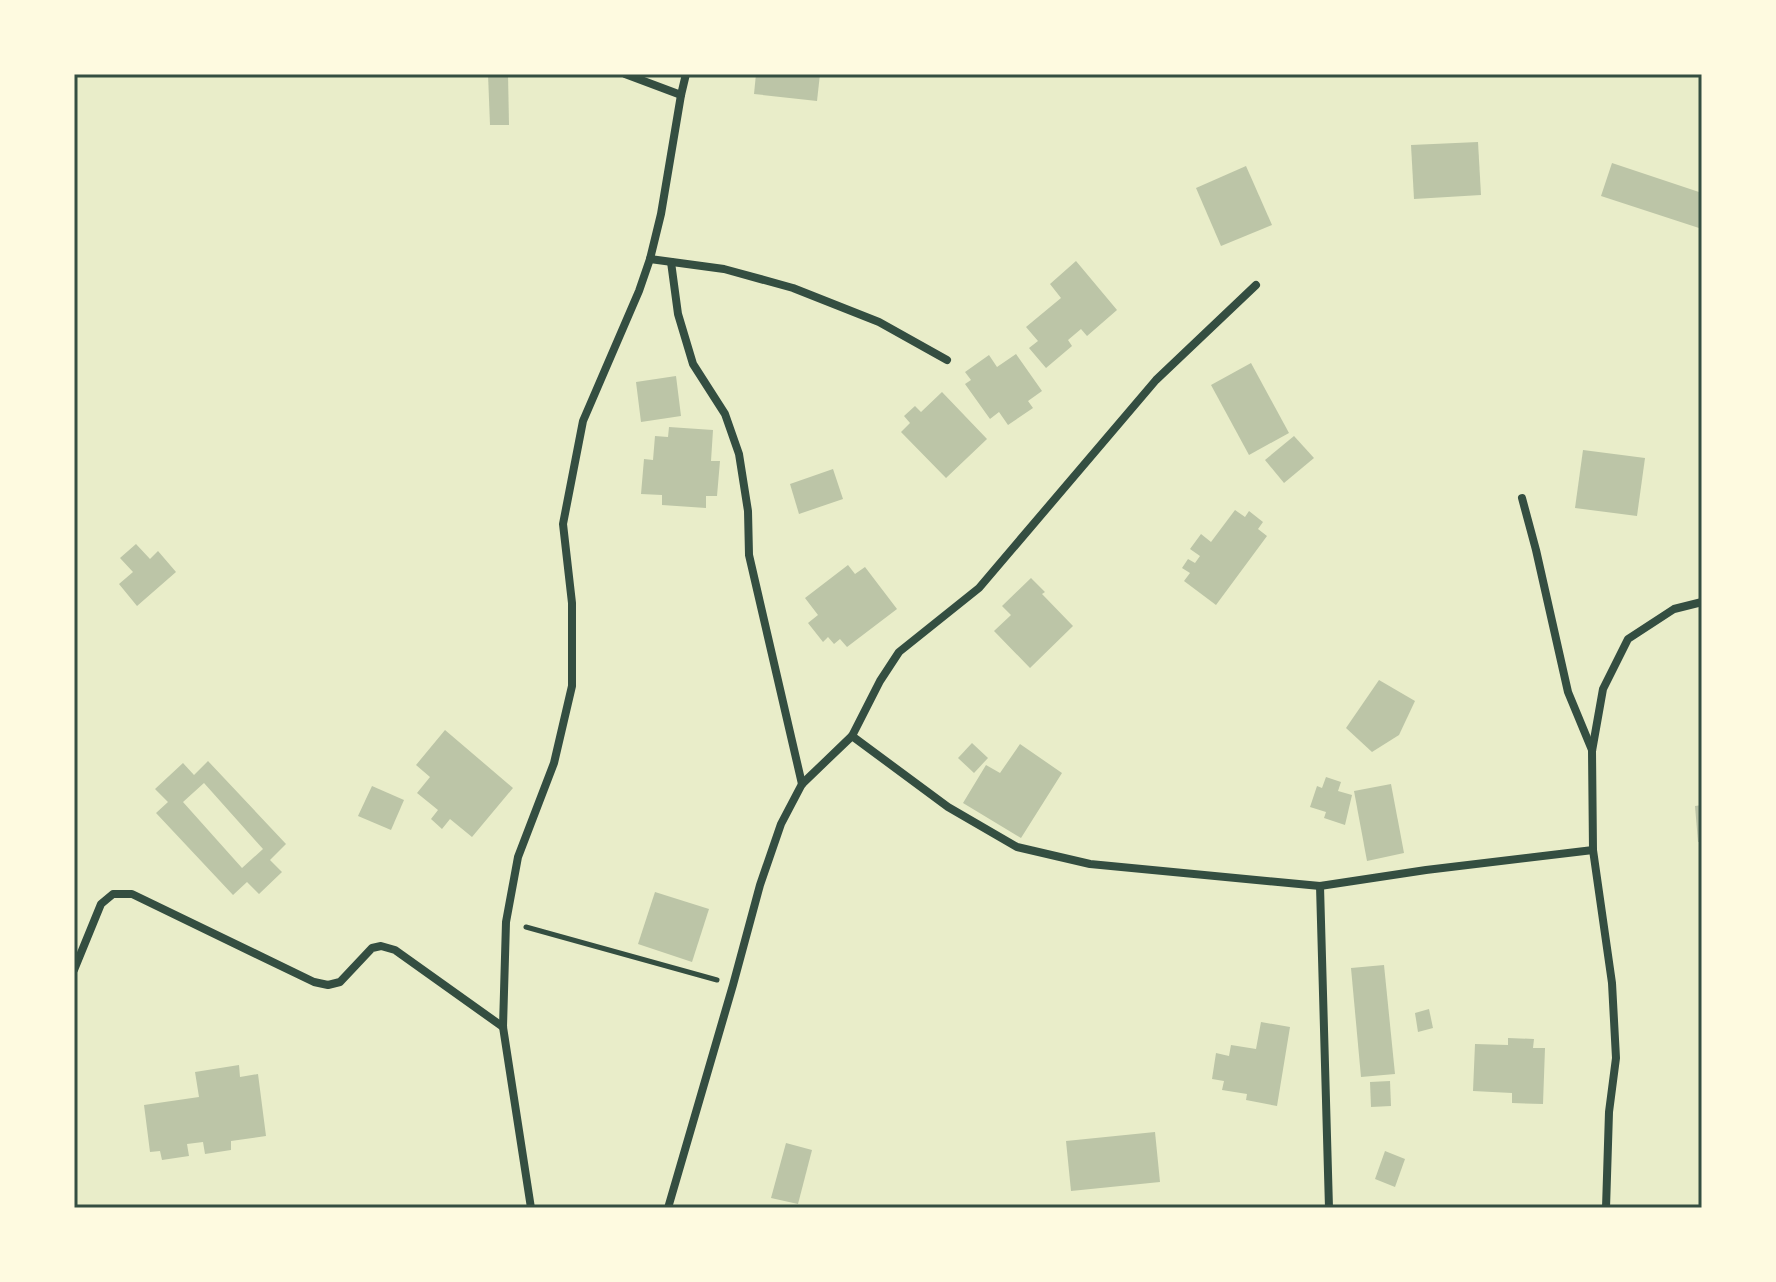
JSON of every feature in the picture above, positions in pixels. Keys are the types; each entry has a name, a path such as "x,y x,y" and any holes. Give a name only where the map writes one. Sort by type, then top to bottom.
{"street":[{"path":"625,74 681,95"},
{"path":"531,1208 503,1027 506,922 518,857 554,763 572,686 572,603 563,524 583,421 650,259 686,74"},
{"path":"650,259 724,269 793,288 879,322 947,360"},
{"path":"671,262 678,314 693,364 725,414 739,454 748,511 749,555 802,784"},
{"path":"668,1208 760,885 781,824 802,784 852,736 880,681 899,652 979,588 1156,380 1256,285"},
{"path":"1522,498 1568,692 1592,751"},
{"path":"1606,1208 1609,1112 1616,1058 1612,983 1593,850 1592,751 1603,689 1628,639 1674,609 1702,602"},
{"path":"852,736 948,807 1017,847 1090,864 1320,886 1593,850"},
{"path":"1320,886 1329,1208"},
{"path":"74,970 101,904 113,894 132,894 314,982 328,985 340,982 372,948 381,946 395,950 503,1027"}],"path":[{"path":"506,922 733,985"}],"building":[{"path":"488,74 508,74 509,125 490,125"},
{"path":"756,74 820,74 817,101 754,94"},
{"path":"1478,142 1481,195 1414,199 1411,145"},
{"path":"1612,163 1702,193 1699,228 1601,196"},
{"path":"1246,166 1272,225 1221,246 1196,188"},
{"path":"1076,261 1117,310 1087,336 1081,329 1068,340 1072,346 1046,368 1029,348 1038,341 1026,327 1061,298 1050,284"},
{"path":"1016,354 1042,391 1028,401 1033,408 1008,425 999,412 990,419 965,384 971,380 965,372 989,355 997,367"},
{"path":"1251,363 1289,433 1249,455 1211,385"},
{"path":"676,376 681,416 641,422 636,382"},
{"path":"942,392 987,439 946,478 901,432 910,423 904,416 915,406 921,412"},
{"path":"669,427 713,430 711,461 720,461 717,496 706,496 706,508 662,505 662,495 641,494 644,459 653,460 655,436 668,437"},
{"path":"1294,436 1314,458 1284,483 1265,460"},
{"path":"1583,450 1645,458 1637,516 1575,508"},
{"path":"833,469 843,499 799,514 790,484"},
{"path":"1235,510 1245,517 1249,511 1263,522 1258,529 1267,536 1216,605 1184,581 1190,573 1182,568 1188,559 1195,563 1200,556 1190,549 1201,534 1211,542"},
{"path":"136,544 150,559 158,551 176,572 137,606 119,584 133,572 120,558"},
{"path":"848,565 855,574 865,567 897,609 847,647 840,639 834,644 828,637 823,642 808,623 818,615 805,598"},
{"path":"1031,578 1073,626 1030,668 994,631 1011,615 1002,606"},
{"path":"1379,680 1415,701 1399,735 1372,752 1346,728"},
{"path":"445,730 513,788 472,837 450,819 442,829 431,819 438,810 417,793 430,777 416,765"},
{"path":"972,743 988,758 974,773 958,758"},
{"path":"1020,744 1062,773 1021,838 963,803 986,765 1000,773"},
{"path":"208,761 286,844 270,860 282,872 259,894 247,882 233,895 156,813 168,802 155,789 183,763 194,775","holes":["204,783 263,849 242,868 183,802"]},
{"path":"1326,777 1341,782 1338,791 1352,795 1345,825 1324,818 1326,812 1310,807 1317,786 1322,788"},
{"path":"1391,784 1404,853 1367,861 1354,791"},
{"path":"372,786 404,800 391,830 358,816"},
{"path":"1702,805 1702,842 1698,842 1695,806"},
{"path":"655,892 709,909 692,962 638,944"},
{"path":"1384,965 1395,1074 1361,1077 1351,968"},
{"path":"1429,1009 1433,1028 1418,1032 1415,1013"},
{"path":"1261,1022 1290,1027 1277,1106 1246,1100 1247,1094 1222,1090 1224,1081 1212,1079 1216,1053 1229,1056 1231,1045 1256,1049"},
{"path":"1508,1038 1534,1039 1533,1048 1545,1048 1543,1104 1512,1103 1512,1093 1473,1091 1475,1044 1508,1045"},
{"path":"239,1065 240,1077 258,1074 266,1136 231,1141 231,1150 205,1154 203,1142 187,1144 189,1156 162,1160 160,1151 150,1152 144,1105 199,1097 195,1072"},
{"path":"1390,1081 1391,1106 1371,1107 1370,1082"},
{"path":"1155,1132 1160,1182 1071,1191 1066,1141"},
{"path":"786,1143 812,1150 798,1204 771,1198"},
{"path":"1385,1151 1405,1159 1395,1187 1375,1179"}]}
